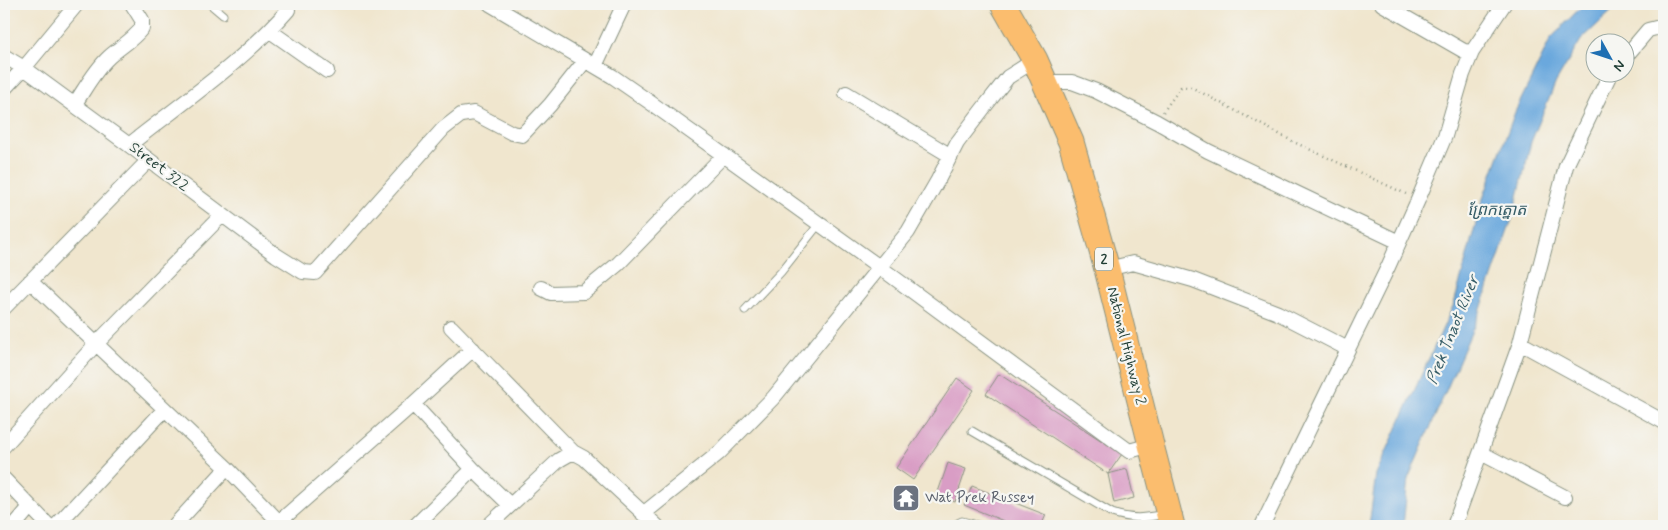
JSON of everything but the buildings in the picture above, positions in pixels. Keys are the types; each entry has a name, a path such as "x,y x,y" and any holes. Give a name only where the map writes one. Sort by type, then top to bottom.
{"highway":[{"name":"National Highway 2","path":"1003,4 1040,71 1071,142 1107,269 1150,445 1171,520"}],"street":[{"path":"4,89 77,4"},
{"path":"74,105 98,68 142,28 142,20 132,4"},
{"path":"490,4 651,103 1129,450 1150,445"},
{"path":"590,64 624,4"},
{"path":"1382,4 1464,51 1472,52"},
{"path":"1262,526 1418,200 1445,136 1472,52 1504,4"},
{"path":"129,145 231,65 270,31 288,10"},
{"path":"1636,44 1648,30 1664,26"},
{"path":"270,31 328,71"},
{"name":"Street 322","path":"4,56 24,68 282,259 302,272 315,273 443,130 460,115 474,113 512,133 522,136 590,64"},
{"path":"643,514 681,481 719,453 774,397 908,232 962,137 1008,76 1040,71 1096,91 1208,151 1399,242"},
{"path":"1454,526 1482,453 1520,343 1566,166 1606,82"},
{"path":"846,93 951,156"},
{"path":"541,288 551,293 584,292 618,264 724,155"},
{"path":"5,303 30,281 149,160"},
{"path":"4,446 96,344 222,215"},
{"path":"1107,269 1133,264 1193,280 1278,314 1348,349"},
{"path":"30,281 227,468 281,524 472,349"},
{"path":"452,327 572,452 584,458 657,526"},
{"path":"1520,343 1664,422"},
{"path":"413,404 473,469 510,505"},
{"path":"56,526 164,410"},
{"path":"488,526 559,460 572,452"},
{"path":"1482,453 1565,497"},
{"path":"174,526 227,468"},
{"path":"415,526 473,469"},
{"path":"4,479 49,526"},
{"path":"14,526 30,507"}],"lane":[{"path":"210,4 223,15"},
{"path":"745,310 781,272 819,224"},
{"path":"972,431 1112,513 1171,520"},
{"path":"956,526 962,521 981,526"}],"path":[{"path":"1157,122 1181,87 1190,87 1296,143 1418,200"}],"water":[{"name":"ព្រែកត្នោត","path":"1584,4 1622,4 1617,6 1589,32 1586,32 1586,35 1581,40 1556,82 1531,142 1514,213 1480,312 1408,479 1403,526 1369,526 1376,474 1454,304 1481,204 1515,112 1551,38"}],"place":[{"name":"Wat Prek Russey","path":"906,498"}],"water label":[{"name":"Prek Tnaot River","path":"1453,330"}]}
